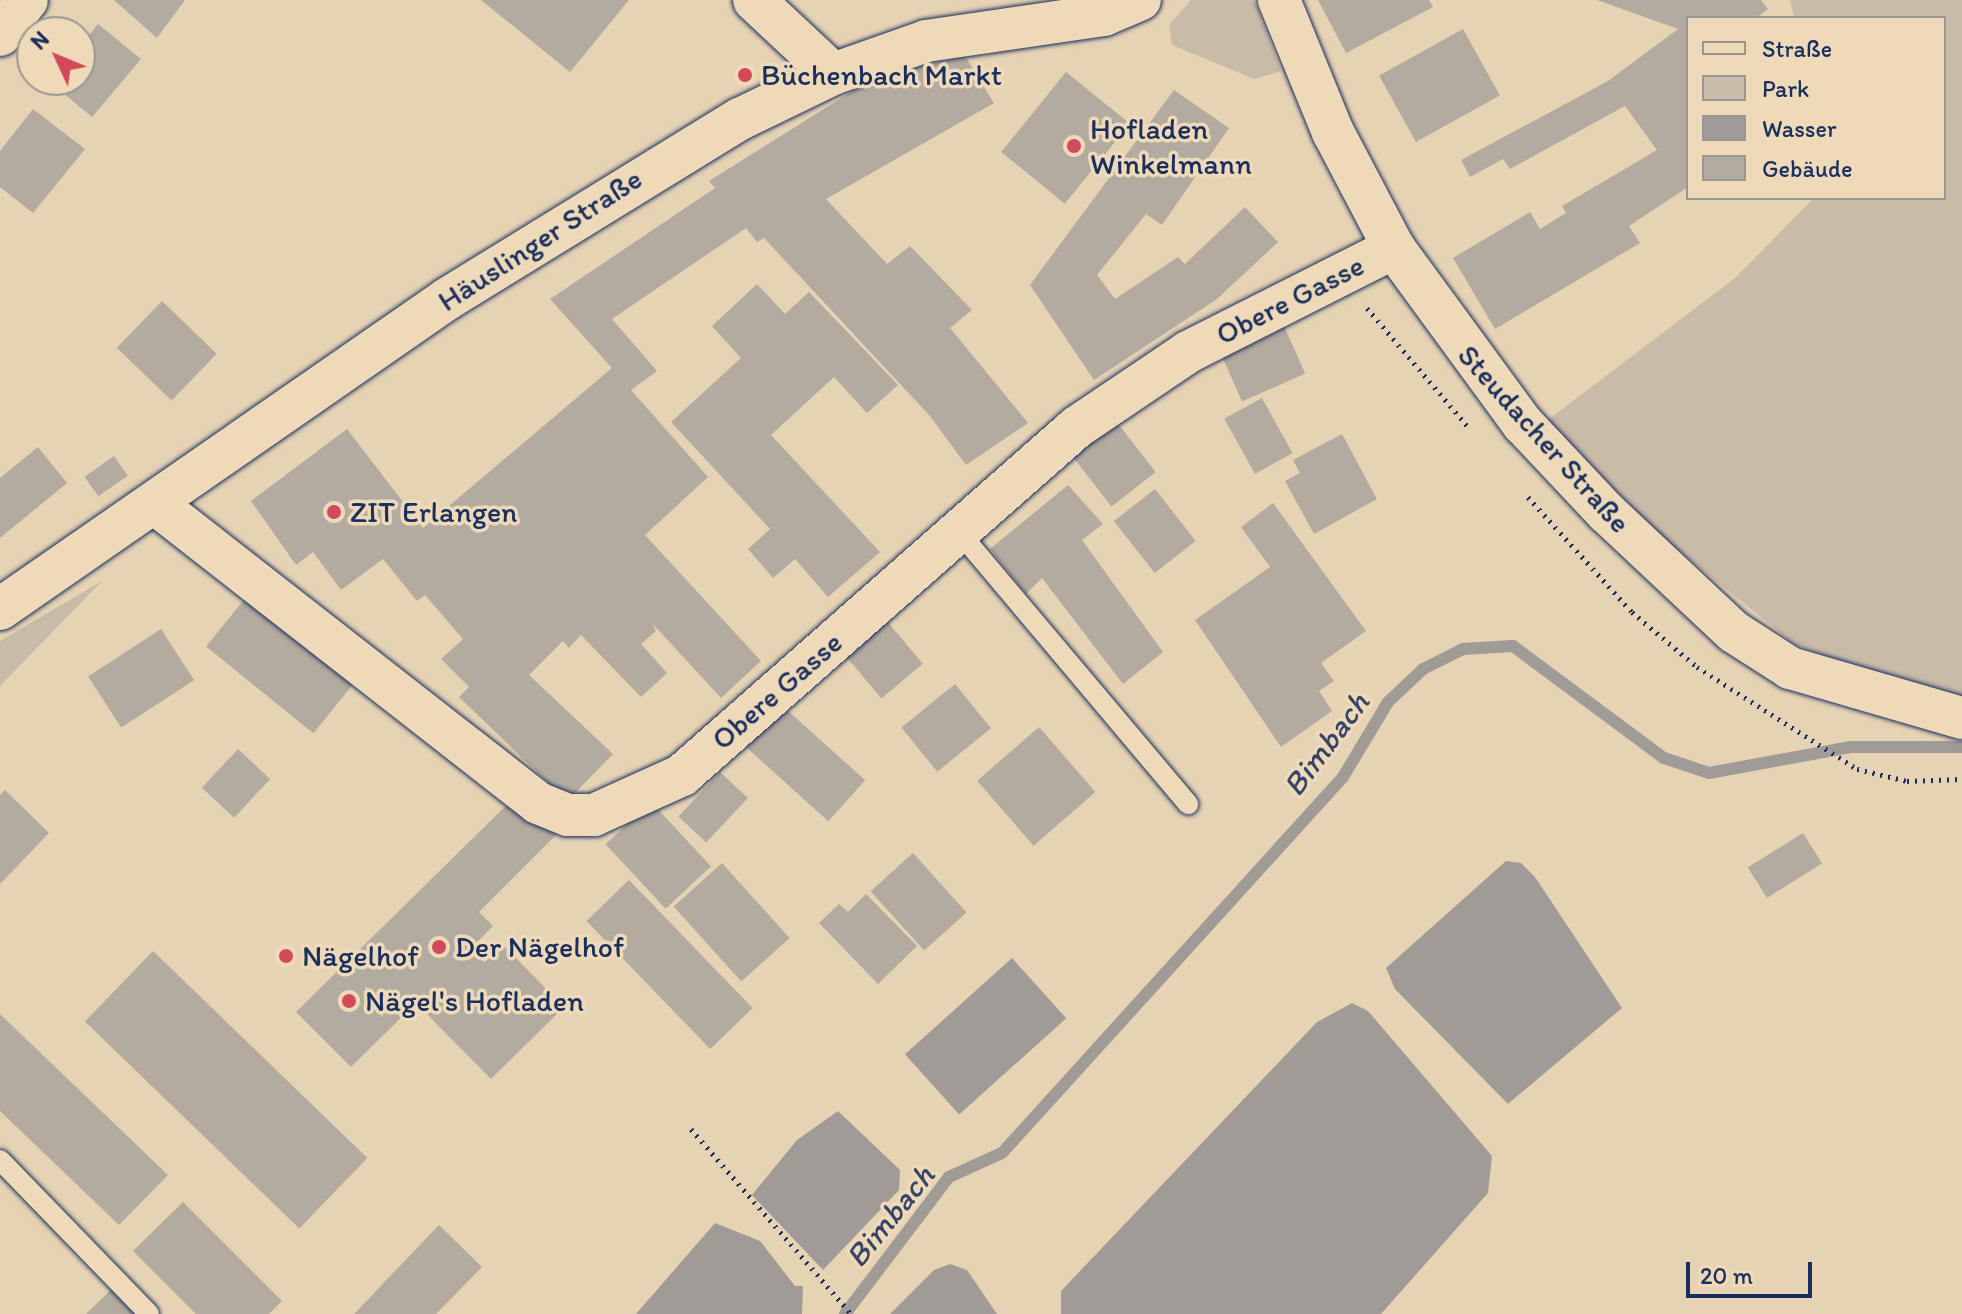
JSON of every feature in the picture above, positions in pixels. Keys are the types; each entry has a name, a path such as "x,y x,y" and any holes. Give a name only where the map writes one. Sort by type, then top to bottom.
{"street":[{"path":"0,35 27,0"},
{"path":"754,0 833,74"},
{"name":"Häuslinger Straße","path":"0,609 158,506 447,299 661,161 833,74 926,41 1104,15 1140,0"},
{"name":"Steudacher Straße","path":"1279,0 1327,120 1394,248 1523,424 1734,632 1790,668 1951,716"},
{"name":"Obere Gasse","path":"158,506 538,803 568,815 594,815 682,775 1077,427 1188,352 1394,248"}],"lane":[{"path":"959,532 1188,804"},
{"path":"0,1160 149,1314"}],"path":[{"path":"1798,732 1842,760 1881,778 1962,779"},
{"path":"691,1129 832,1300 851,1314"}],"green space":[{"path":"1191,0 1254,0 1281,71 1254,79 1172,45 1169,25"},
{"path":"1790,0 1962,0 1962,699 1888,683 1793,643 1640,519 1545,422 1734,279 1812,200 1946,200 1946,16 1794,16"},
{"path":"102,581 0,686 0,641"}],"water":[{"path":"1506,861 1521,863 1535,877 1622,1008 1508,1104 1395,989 1386,968"},
{"path":"1012,958 1066,1018 959,1115 905,1054"},
{"path":"1352,1003 1368,1011 1492,1156 1488,1193 1381,1314 1061,1314 1061,1291 1317,1022"},
{"path":"838,1111 900,1170 899,1190 823,1270 752,1195 797,1140"},
{"path":"715,1223 760,1241 795,1286 803,1286 802,1314 636,1314"},
{"path":"950,1264 967,1270 997,1314 890,1314 934,1270"}],"building":[{"path":"114,0 185,0 157,38"},
{"path":"481,0 629,0 570,72"},
{"path":"1318,0 1429,0 1433,7 1346,53"},
{"path":"1597,0 1761,0 1768,9 1759,16 1686,16 1686,188 1629,226 1640,243 1495,329 1453,258 1530,212 1540,229 1566,213 1562,206 1657,150 1625,106 1510,169 1503,159 1470,177 1461,160 1608,81 1678,29"},
{"path":"98,24 141,59 92,117 67,96 96,96"},
{"path":"1463,29 1500,95 1416,142 1379,76"},
{"path":"965,56 994,103 826,199 887,264 910,246 972,310 950,328 1028,423 966,465 930,416 764,238 757,242 746,228 612,319 657,371 631,390 708,477 645,535 761,661 721,698 652,623 656,631 641,644 667,673 641,697 581,635 569,648 563,641 529,675 613,754 567,801 459,697 469,687 441,659 463,639 425,595 417,601 383,559 341,590 313,552 296,565 251,501 347,429 423,528 612,368 550,299 715,188 709,181 875,77"},
{"path":"1066,72 1130,124 1065,204 1001,152"},
{"path":"1174,90 1229,128 1162,225 1146,214 1097,275 1115,299 1178,257 1185,264 1245,207 1278,242 1217,299 1094,380 1030,285"},
{"path":"33,109 85,149 33,213 0,187 0,151"},
{"path":"757,284 785,314 809,292 898,385 867,413 834,377 771,435 880,552 828,597 795,559 773,578 748,549 770,529 671,422 741,358 712,326"},
{"path":"162,301 217,354 172,401 117,348"},
{"path":"1284,326 1305,374 1242,402 1221,354"},
{"path":"1262,398 1293,453 1255,474 1224,419"},
{"path":"1112,416 1156,472 1112,506 1068,450"},
{"path":"1342,434 1377,499 1314,534 1285,481 1300,473 1293,460"},
{"path":"38,447 67,483 0,538 0,478"},
{"path":"114,456 128,476 98,496 85,477"},
{"path":"1068,485 1103,524 1082,540 1163,652 1123,684 1042,578 1026,594 990,549"},
{"path":"1155,489 1196,541 1155,573 1114,521"},
{"path":"1273,503 1366,631 1321,663 1334,681 1319,691 1332,711 1281,747 1195,620 1270,567 1241,527"},
{"path":"247,596 354,683 313,733 206,647"},
{"path":"881,614 923,664 881,699 840,649"},
{"path":"161,629 194,680 121,728 88,676"},
{"path":"955,684 991,728 937,772 901,727"},
{"path":"776,700 865,780 828,821 739,741"},
{"path":"1039,727 1095,792 1034,846 977,781"},
{"path":"238,749 270,779 234,818 202,788"},
{"path":"720,772 748,798 706,843 678,817"},
{"path":"5,790 49,833 0,884 0,795"},
{"path":"518,794 557,834 479,912 493,926 471,948 485,962 503,945 564,1007 491,1079 416,1003 351,1067 296,1012"},
{"path":"651,802 711,866 666,909 606,844"},
{"path":"1803,833 1822,864 1767,898 1748,867"},
{"path":"913,853 967,912 924,951 871,891"},
{"path":"722,863 790,938 741,982 674,906"},
{"path":"629,880 753,1008 710,1049 587,921"},
{"path":"866,894 917,946 878,984 819,923 839,904 848,912"},
{"path":"153,951 367,1158 299,1229 85,1021"},
{"path":"0,1014 168,1175 119,1225 0,1111"},
{"path":"183,1202 282,1301 269,1314 196,1314 133,1251"},
{"path":"439,1225 482,1267 436,1314 354,1314"},
{"path":"114,1287 141,1314 86,1314"}],"waterway":[{"name":"Bimbach","path":"845,1314 949,1177 1002,1153 1343,777 1388,702 1423,669 1463,649 1513,646 1664,758 1709,773 1851,747 1962,747"}],"place":[{"name":"Büchenbach Markt","path":"745,75"},
{"name":"Hofladen Winkelmann","path":"1074,146"},
{"name":"ZIT Erlangen","path":"334,512"},
{"name":"Der Nägelhof","path":"439,947"},
{"name":"Nägelhof","path":"286,956"},
{"name":"Nägel's Hofladen","path":"349,1001"}]}
